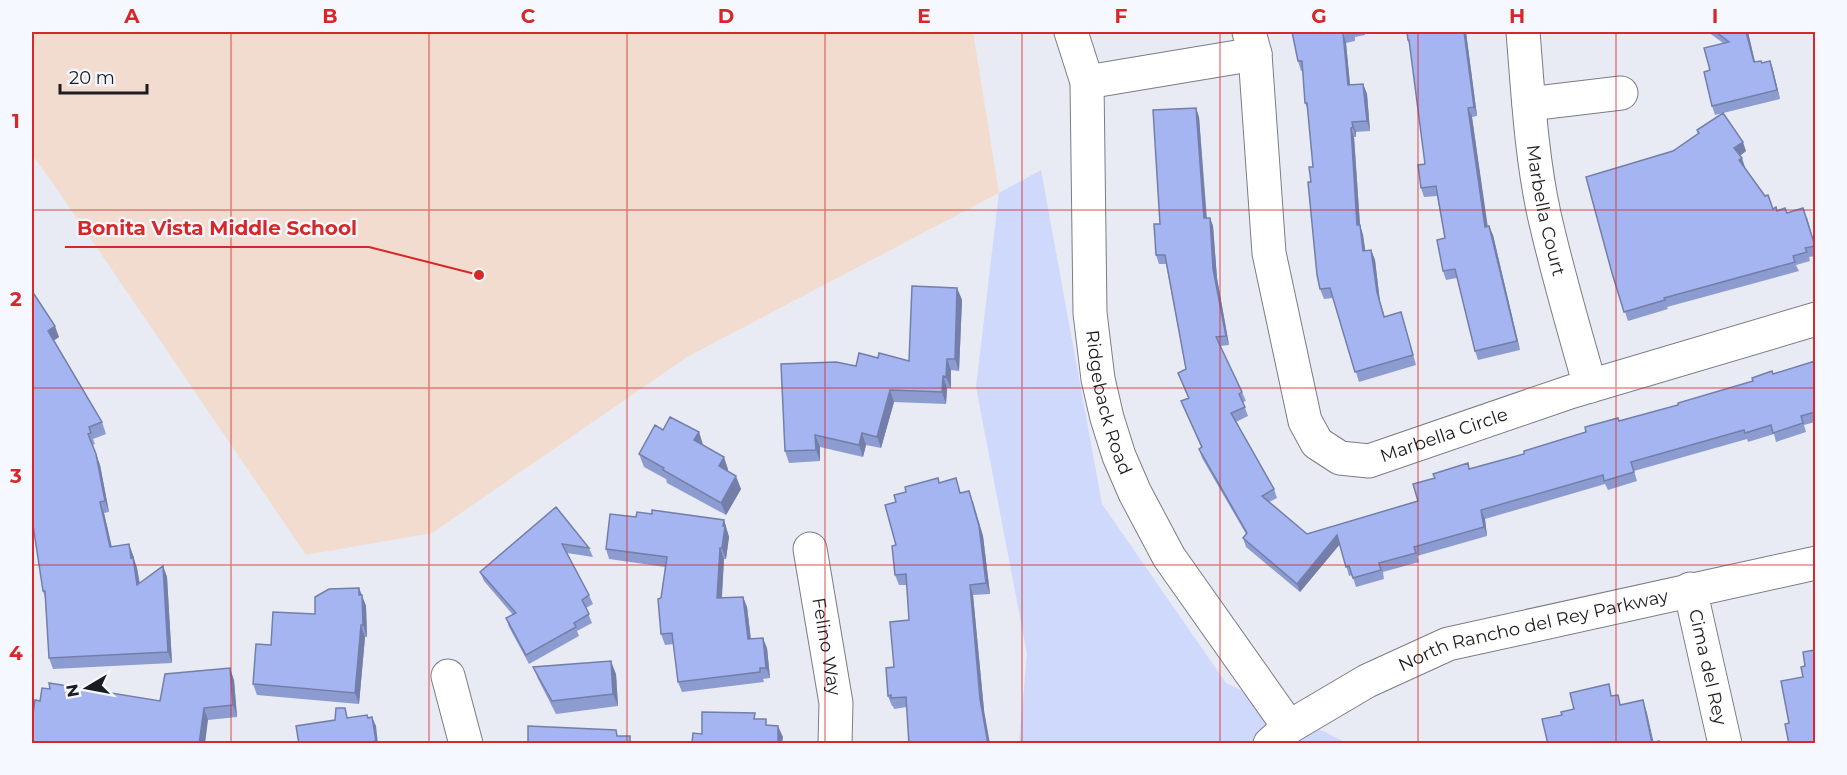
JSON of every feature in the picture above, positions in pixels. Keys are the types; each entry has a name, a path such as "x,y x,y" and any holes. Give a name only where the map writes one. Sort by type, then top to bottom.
{"street":[{"name":"Ridgeback Road","path":"1071,32 1087,82 1090,313 1098,379 1113,437 1135,493 1169,557 1280,735"},
{"name":"Marbella Court","path":"1523,32 1529,104 1544,212 1558,275 1590,386"},
{"name":"Marbella Circle","path":"1087,82 1252,43 1269,253 1305,421 1317,443 1340,458 1370,461 1590,386 1815,319"},
{"path":"1529,104 1621,93"},
{"name":"Felino Way","path":"810,549 836,704 835,744"},
{"name":"North Rancho del Rey Parkway","path":"1280,735 1367,681 1448,644 1815,562"},
{"name":"Cima del Rey","path":"1690,589 1725,744"},
{"path":"448,676 466,744"}],"shaded area":[{"path":"32,32 973,32 999,193 687,357 432,533 306,555 32,155"},
{"path":"1041,170 1102,504 1226,683 1347,743 1019,743 1027,654 976,387 999,193"}],"building":[{"path":"1292,32 1350,32 1343,33 1348,85 1363,84 1367,121 1352,122 1353,127 1351,128 1357,225 1360,225 1363,251 1371,250 1377,292 1384,317 1401,312 1413,355 1355,372 1330,288 1320,289 1317,275 1308,182 1311,182 1309,167 1313,167 1307,103 1305,103 1302,61 1298,61"},
{"path":"1407,32 1464,32 1474,107 1468,108 1485,227 1489,226 1517,341 1475,351 1455,269 1443,271 1437,240 1445,238 1436,186 1421,188 1418,165 1425,164"},
{"path":"1716,32 1746,32 1754,62 1770,61 1777,90 1712,106 1704,72 1710,70 1704,48 1729,42"},
{"path":"1196,108 1204,218 1210,218 1213,269 1226,336 1216,337 1242,392 1239,394 1245,407 1231,413 1274,489 1262,496 1307,534 1418,501 1413,484 1435,478 1433,474 1468,463 1469,469 1524,454 1524,451 1586,432 1585,427 1618,418 1619,421 1678,405 1678,403 1753,381 1752,378 1772,371 1773,374 1815,361 1815,412 1801,416 1803,423 1773,433 1771,425 1745,433 1744,430 1631,462 1634,472 1604,481 1603,475 1481,510 1484,527 1414,547 1416,553 1379,563 1381,570 1353,578 1349,566 1346,567 1337,535 1297,584 1243,538 1247,533 1199,449 1202,447 1181,401 1189,398 1178,373 1186,369 1165,255 1156,255 1154,224 1160,224 1153,110"},
{"path":"1723,113 1743,142 1734,148 1742,158 1739,160 1765,196 1768,195 1773,209 1776,207 1777,211 1785,208 1787,213 1803,208 1815,246 1805,248 1807,252 1793,256 1795,262 1664,298 1665,300 1624,312 1586,177 1673,151 1699,133 1697,130"},
{"path":"912,286 957,288 955,359 947,359 942,392 890,390 877,437 862,433 859,445 815,435 816,450 785,451 781,364 836,362 856,366 859,353 878,358 879,353 909,361"},
{"path":"32,291 55,326 48,331 102,422 89,427 91,433 88,434 96,454 105,501 100,502 110,547 129,544 137,585 163,566 168,652 49,658 45,591 43,591 32,525"},
{"path":"670,417 699,432 694,440 724,457 719,466 736,476 721,503 639,454 655,425 663,430"},
{"path":"938,478 939,483 956,478 960,493 969,491 979,526 986,583 970,585 980,699 988,744 909,744 906,697 891,698 891,695 888,696 886,668 894,667 890,622 909,620 906,574 895,575 892,546 896,545 885,505 896,502 894,495 906,492 905,487"},
{"path":"556,507 589,548 562,544 589,595 582,600 589,614 574,623 576,627 526,655 506,618 516,613 480,572"},
{"path":"652,510 724,520 717,598 743,597 748,639 763,638 766,668 760,668 760,672 678,682 672,633 661,634 658,599 661,598 667,557 606,549 610,514 636,517 637,512 652,514"},
{"path":"359,588 359,595 362,595 363,625 361,625 355,693 253,684 256,644 271,645 273,612 315,614 315,597 329,589"},
{"path":"1815,650 1815,744 1789,744 1785,724 1789,723 1781,681 1803,677 1801,667 1805,666 1803,652"},
{"path":"611,661 613,694 552,701 533,667"},
{"path":"230,668 233,705 204,708 199,744 32,744 35,700 40,701 42,688 50,689 49,683 160,701 165,674"},
{"path":"1609,684 1611,696 1618,695 1620,705 1643,700 1652,743 1659,741 1659,744 1548,744 1542,719 1562,715 1561,712 1574,709 1570,693"},
{"path":"336,708 345,708 347,718 367,715 368,718 372,717 376,741 371,742 372,744 299,744 296,726 335,720"},
{"path":"702,712 755,713 754,719 766,719 766,725 778,726 778,744 692,744 693,733 702,734"},
{"path":"528,726 616,730 617,736 630,736 630,744 528,744"}],"place":[{"name":"Bonita Vista Middle School","path":"479,275"}]}
